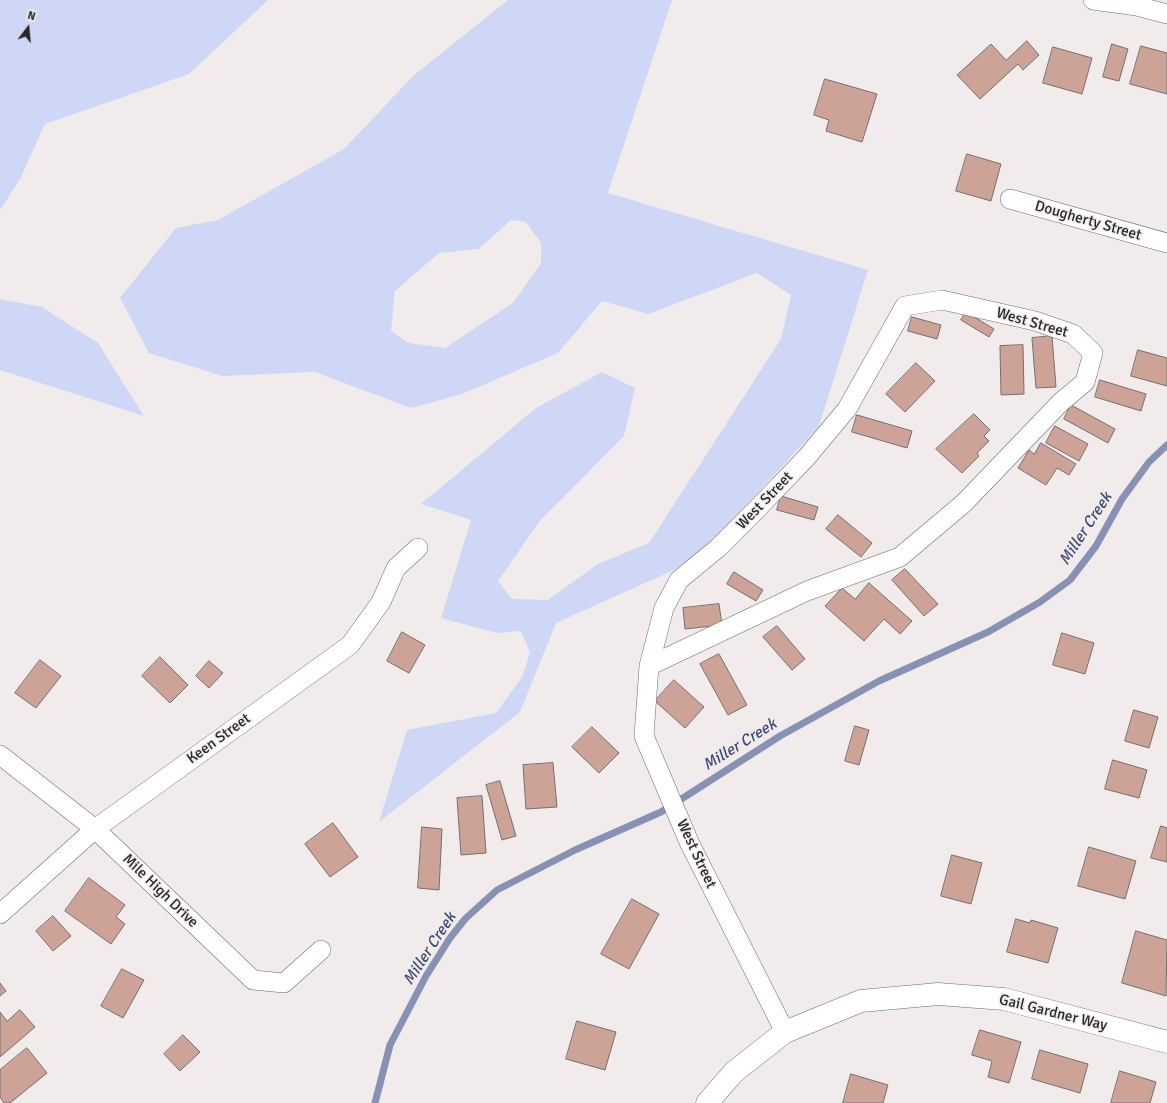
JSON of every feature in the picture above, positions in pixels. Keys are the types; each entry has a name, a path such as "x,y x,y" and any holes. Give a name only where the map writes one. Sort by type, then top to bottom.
{"street":[{"path":"1093,0 1138,3 1167,14"},
{"name":"Dougherty Street","path":"1010,199 1167,243"},
{"name":"West Street","path":"649,666 807,591 900,557 964,503 1061,402 1085,382 1093,353 1073,334 1035,321 942,300 905,306 847,409 806,458 756,510 718,548 679,580 664,608 649,666 644,736 688,842 785,1032"},
{"name":"Keen Street","path":"0,914 95,828 350,645 381,602 396,568 418,548"},
{"name":"Mile High Drive","path":"0,756 95,828 253,980 284,983 321,950"},
{"name":"Gail Gardner Way","path":"708,1103 734,1072 785,1032 860,1001 938,994 1004,1000 1167,1042"}],"shaded area":[{"path":"0,0 268,0 189,74 45,124 20,179 0,210"},
{"path":"508,0 672,0 608,193 868,270 819,426 708,547 674,570 556,623 520,712 379,822 407,730 496,713 522,677 530,653 521,631 497,633 441,618 471,520 421,504 536,408 602,372 635,388 624,436 539,522 498,581 512,599 548,600 598,564 649,543 781,339 791,295 757,273 648,314 602,301 558,353 462,394 411,408 315,372 222,376 149,353 120,298 176,228 218,220 344,149 413,76","holes":["511,220 526,222 541,243 541,263 513,303 445,348 409,343 391,331 395,291 439,253 479,249"]},
{"path":"0,299 42,307 98,343 144,416 0,370"}],"building":[{"path":"1027,41 1039,55 1023,70 1018,64 980,99 957,75 991,44 1006,60"},
{"path":"1112,44 1128,49 1119,81 1103,77"},
{"path":"1141,46 1167,53 1167,94 1130,84"},
{"path":"1053,47 1092,58 1082,94 1043,83"},
{"path":"825,79 877,94 862,142 826,131 829,120 814,115"},
{"path":"967,154 1001,164 991,201 956,191"},
{"path":"966,312 994,329 989,337 961,320"},
{"path":"912,317 941,325 937,339 908,331"},
{"path":"1052,336 1056,387 1036,388 1032,338"},
{"path":"1023,345 1024,394 1001,395 1000,346"},
{"path":"1138,350 1167,358 1167,386 1131,376"},
{"path":"916,363 935,381 905,412 886,394"},
{"path":"1100,380 1146,394 1141,411 1095,397"},
{"path":"1071,405 1115,429 1108,443 1064,419"},
{"path":"974,414 990,430 984,436 989,441 977,453 979,456 962,473 936,449"},
{"path":"857,415 912,431 907,448 852,432"},
{"path":"1055,426 1088,444 1079,461 1046,443"},
{"path":"1041,443 1076,464 1069,475 1057,468 1046,485 1018,468 1029,450 1034,454"},
{"path":"781,496 818,507 814,520 777,510"},
{"path":"838,515 872,543 861,557 826,529"},
{"path":"905,569 938,604 924,616 892,580"},
{"path":"734,572 763,590 756,601 727,584"},
{"path":"869,583 912,621 900,634 884,619 864,641 825,606 842,588 855,599"},
{"path":"719,604 722,625 685,629 683,608"},
{"path":"777,626 805,659 792,670 763,637"},
{"path":"402,632 425,645 409,673 387,661"},
{"path":"1062,633 1094,643 1085,674 1053,665"},
{"path":"719,654 747,705 728,715 700,664"},
{"path":"160,657 188,685 170,703 142,676"},
{"path":"40,660 61,676 36,708 15,693"},
{"path":"209,661 223,673 209,688 196,676"},
{"path":"674,680 704,707 685,728 655,701"},
{"path":"1134,710 1158,717 1149,748 1125,741"},
{"path":"855,726 869,730 859,765 845,761"},
{"path":"592,727 619,753 599,773 572,747"},
{"path":"1113,760 1147,770 1139,798 1105,789"},
{"path":"553,763 557,807 526,809 523,765"},
{"path":"500,781 516,836 502,840 486,785"},
{"path":"482,796 486,853 461,855 457,798"},
{"path":"333,823 358,857 330,877 305,844"},
{"path":"1161,826 1167,828 1167,862 1151,858"},
{"path":"422,827 442,829 439,890 418,888"},
{"path":"1089,847 1136,861 1125,899 1078,886"},
{"path":"952,855 982,863 971,904 941,896"},
{"path":"89,878 125,905 116,917 125,924 111,944 65,911"},
{"path":"632,899 659,914 629,969 601,954"},
{"path":"53,916 71,936 53,951 36,931"},
{"path":"1016,919 1030,923 1031,920 1058,928 1048,963 1007,952"},
{"path":"1136,931 1167,940 1166,996 1122,983"},
{"path":"122,969 144,980 123,1018 101,1006"},
{"path":"0,983 6,991 0,996"},
{"path":"20,1010 35,1027 0,1057 0,1012 7,1021"},
{"path":"577,1021 616,1032 605,1070 566,1059"},
{"path":"980,1030 1021,1042 1009,1083 988,1077 992,1061 972,1055"},
{"path":"183,1035 200,1052 180,1071 164,1054"},
{"path":"27,1048 47,1073 10,1103 4,1103 0,1097 0,1070"},
{"path":"1040,1050 1088,1064 1080,1093 1032,1079"},
{"path":"1120,1071 1156,1082 1150,1103 1111,1103"},
{"path":"851,1074 888,1085 883,1103 843,1103"}],"waterway":[{"name":"Miller Creek","path":"375,1103 390,1045 426,976 450,938 465,919 497,890 575,850 661,812 780,736 879,681 988,632 1040,602 1070,580 1096,546 1122,499 1149,462 1167,445"}]}
